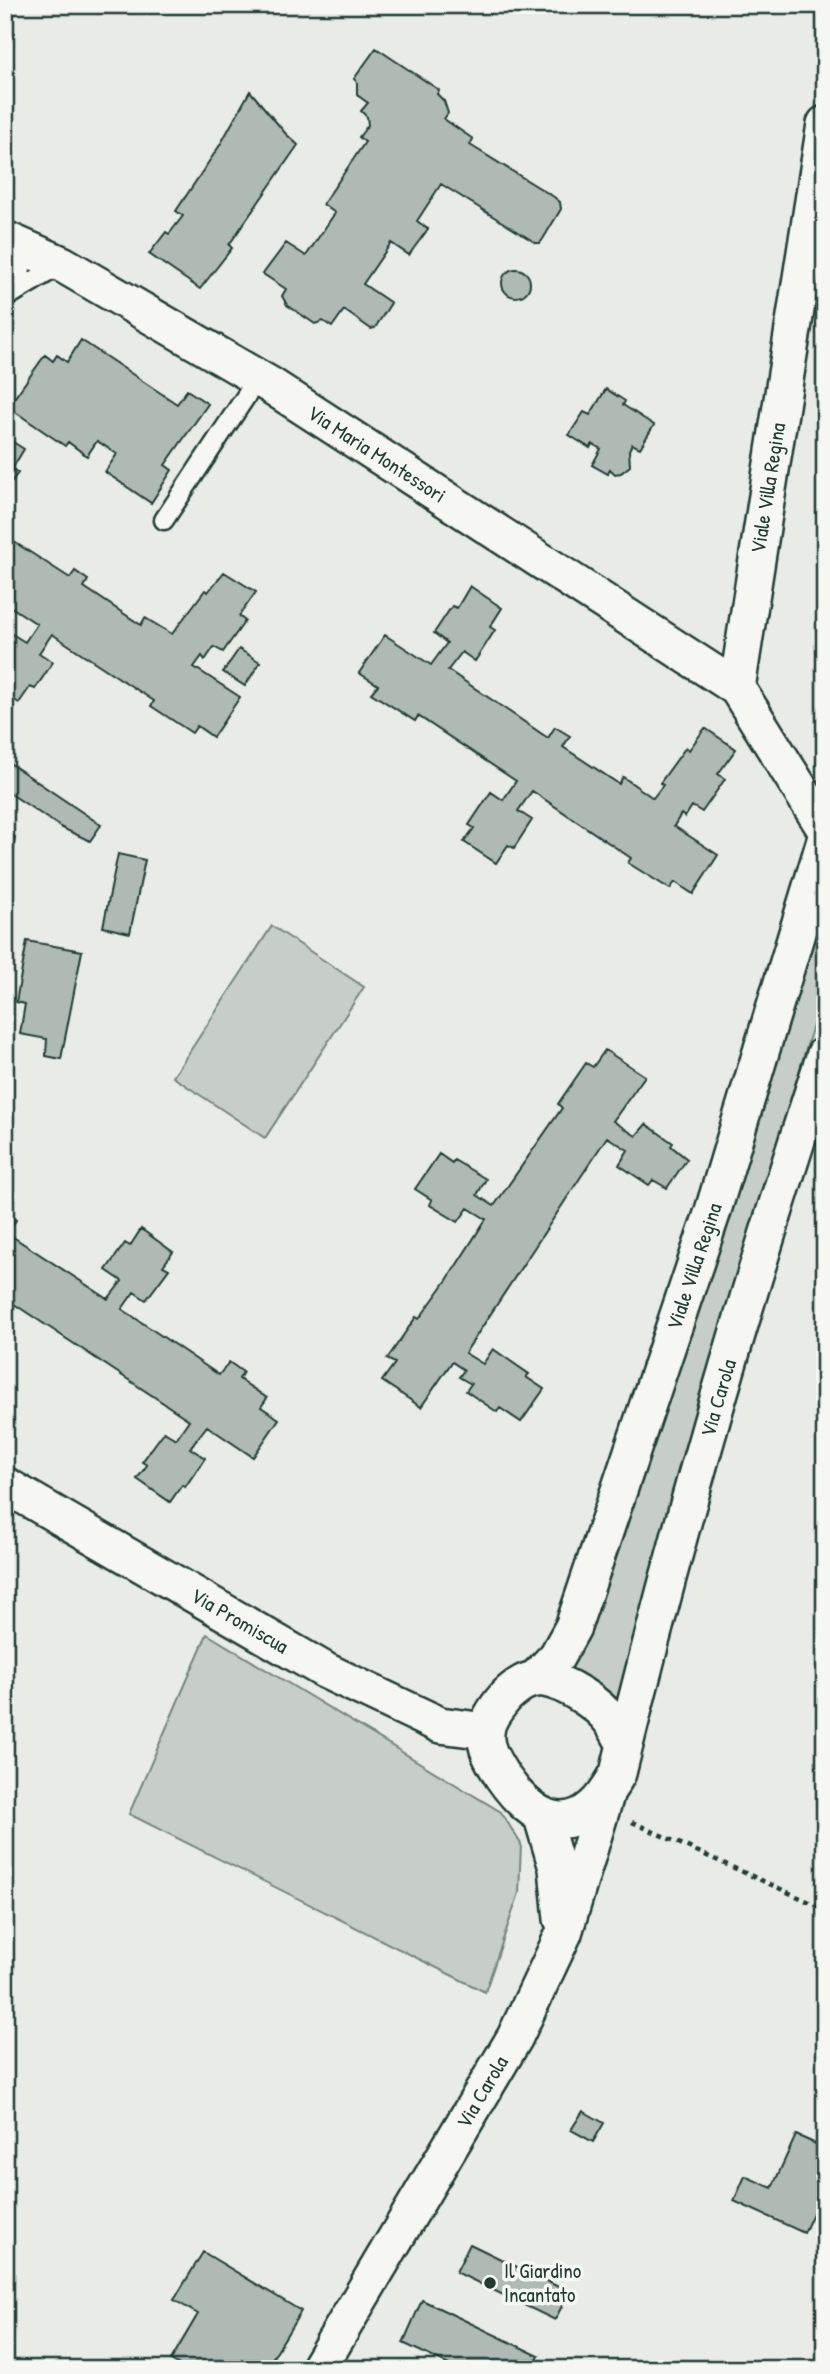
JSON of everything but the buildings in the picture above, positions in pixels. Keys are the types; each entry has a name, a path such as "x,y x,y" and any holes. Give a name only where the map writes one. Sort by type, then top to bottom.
{"street":[{"name":"Viale Villa Regina","path":"737,688 825,124"},
{"name":"Via Maria Montessori","path":"16,243 62,264 258,379 737,688"},
{"path":"737,688 825,829"},
{"name":"Viale Villa Regina","path":"536,1678 557,1656 573,1627 712,1214 825,840"},
{"name":"Via Carola","path":"625,1744 713,1415 778,1197 825,1054"},
{"name":"Via Promiscua","path":"5,1485 326,1671 440,1725 486,1731"},
{"path":"536,1678 553,1680 577,1693 611,1720 625,1744 618,1773 605,1802 584,1815 568,1820 542,1817 516,1796 490,1757 486,1731 498,1705 517,1685 536,1678"},
{"name":"Via Carola","path":"318,2369 515,2037 564,1933 605,1802"},
{"path":"542,1817 557,1868 564,1933"}],"lane":[{"path":"10,295 16,243"},
{"path":"10,295 62,264"},
{"path":"164,520 258,379"}],"path":[{"path":"605,1802 825,1909"}],"shaded area":[{"path":"825,890 825,986 710,1364 621,1703 612,1710 562,1672 588,1628 698,1314"},
{"path":"272,926 364,987 265,1138 173,1077"},
{"path":"207,1634 501,1812 521,1844 519,1893 485,1992 129,1814"}],"place":[{"name":"Il Giardino Incantato","path":"490,2283"}]}
